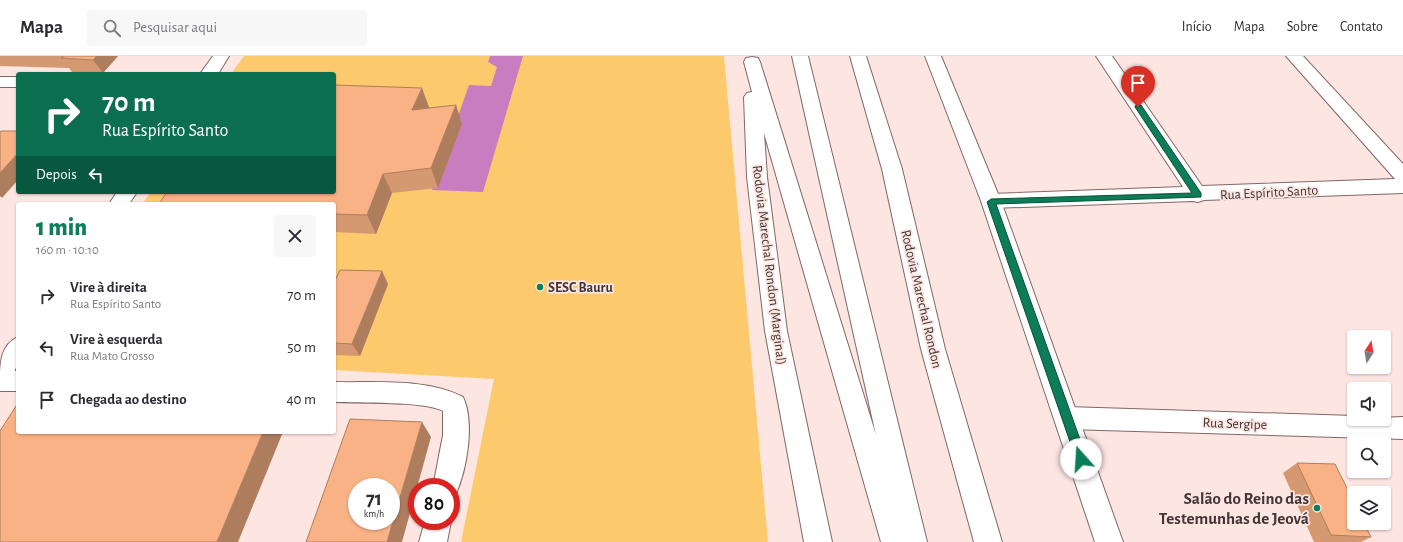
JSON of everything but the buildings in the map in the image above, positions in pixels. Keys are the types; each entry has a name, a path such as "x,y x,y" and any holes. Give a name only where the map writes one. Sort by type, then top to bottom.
{"main road":[{"path":"210,72 221,56"},
{"path":"800,56 913,542"},
{"name":"Rodovia Marechal Rondon","path":"858,56 892,169 933,349 988,542"},
{"path":"932,56 991,202 1109,542"},
{"path":"1104,56 1198,195"},
{"path":"1294,56 1403,176"},
{"path":"751,59 894,542"},
{"name":"Rodovia Marechal Rondon (Marginal)","path":"751,59 757,177 776,331 818,542"},
{"path":"0,82 16,82"},
{"name":"Rua Espírito Santo","path":"991,202 1403,186"},
{"path":"0,373 16,350"},
{"path":"0,381 16,382"},
{"path":"336,392 416,395 441,398 454,405 457,415 448,478"},
{"name":"Rua Sergipe","path":"1067,418 1403,428"},
{"path":"433,542 436,530"}],"shaded area":[{"name":"SESC Bauru","path":"244,56 724,56 768,542 461,542 494,379 336,370 336,202 144,202 150,194 336,194 336,72 232,72"},
{"path":"490,56 523,56 483,192 432,190 469,85 491,86 497,67 488,62"}],"place":[{"name":"SESC Bauru","path":"540,287"},
{"name":"Salão do Reino das Testemunhas de Jeová","path":"1317,508"}],"route":[{"path":"1081,459 991,202 1198,195 1138,107"}]}
